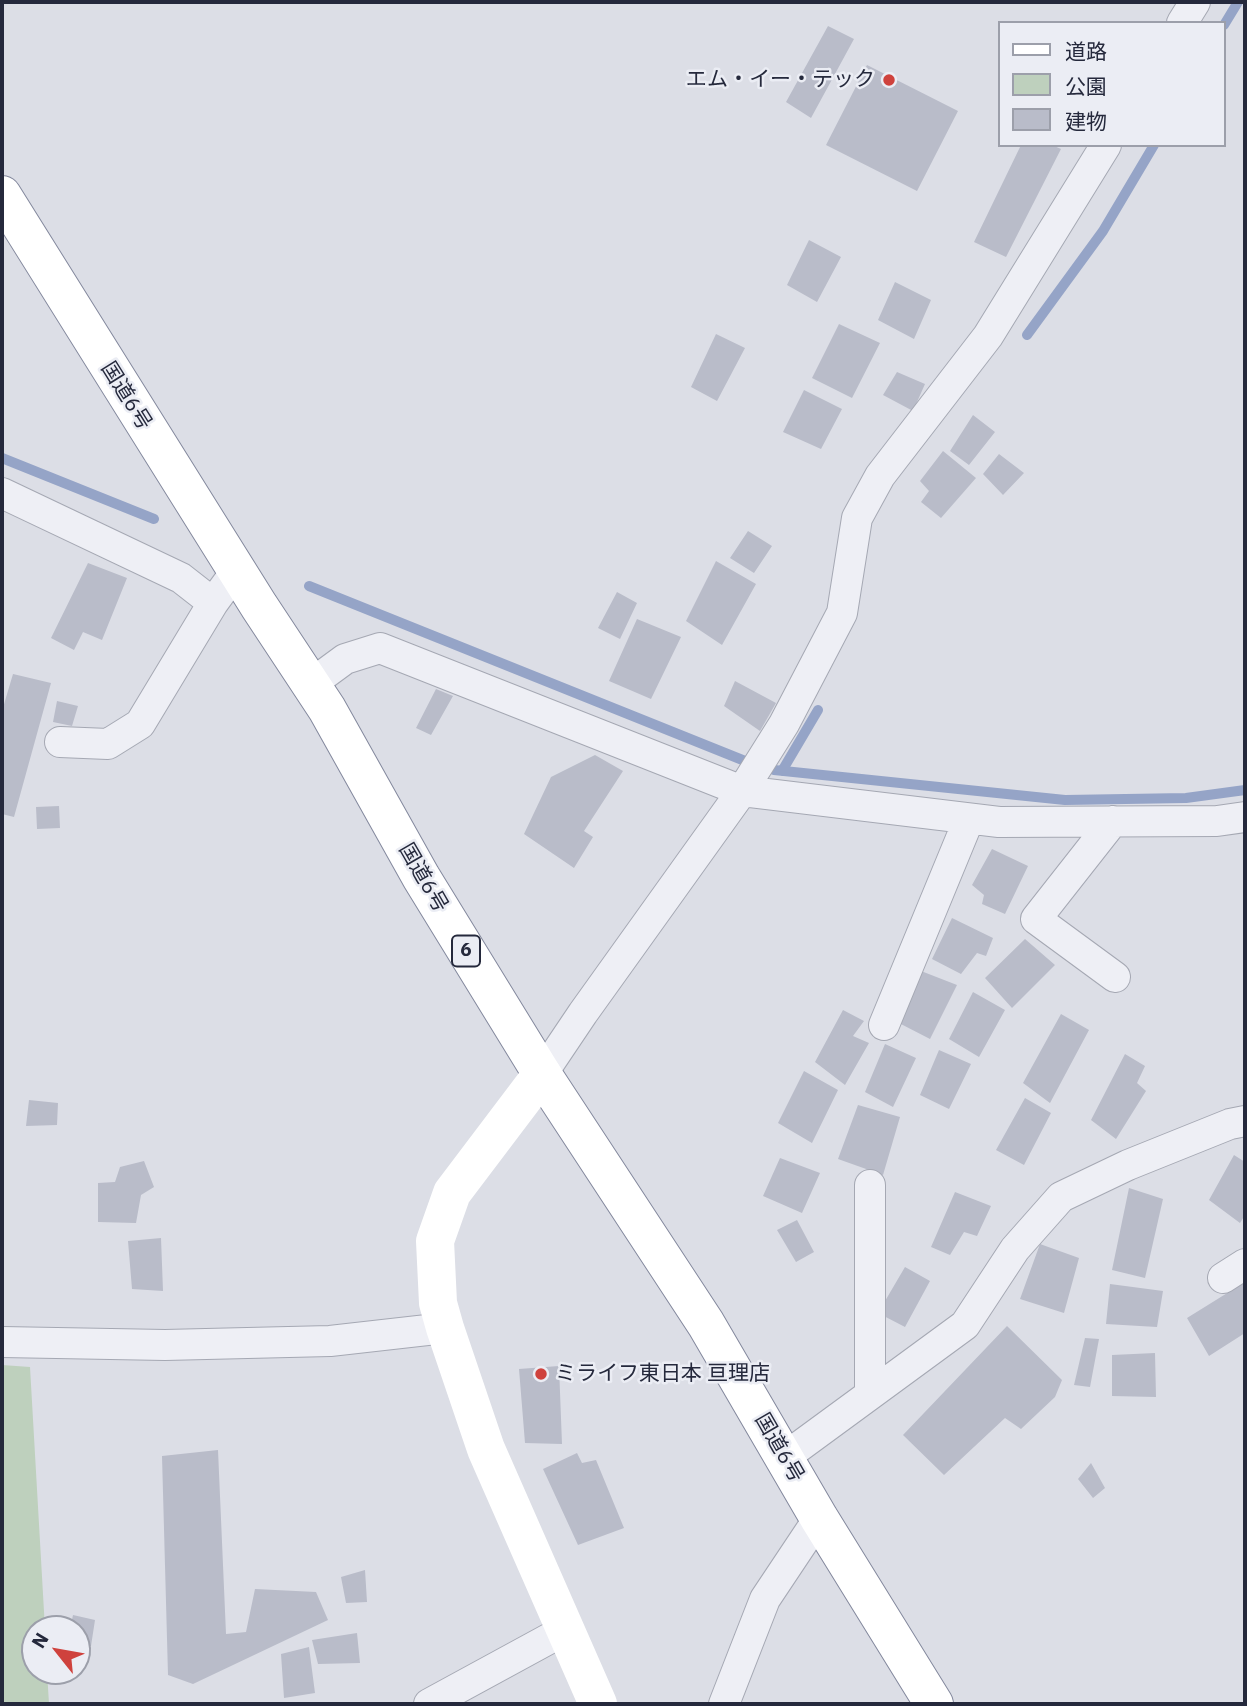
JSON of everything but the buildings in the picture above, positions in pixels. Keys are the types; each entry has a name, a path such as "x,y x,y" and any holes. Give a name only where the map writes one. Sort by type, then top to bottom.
{"main road":[{"name":"国道6号","path":"2,195 327,709 421,877 542,1074 706,1324 786,1457 819,1518 934,1704"},
{"path":"542,1074 452,1194 435,1241 438,1303 444,1328 486,1449 598,1704"}],"street":[{"path":"1183,21 1195,2"},
{"path":"542,1074 742,792 784,724 842,613 858,518 880,476 988,336 1105,147"},
{"path":"2,493 181,578 213,603"},
{"path":"60,741 107,744 140,724 213,603 237,570"},
{"path":"311,684 345,659 380,648 742,792 999,822 1217,821 1245,817"},
{"path":"884,1025 969,819"},
{"path":"1113,821 1036,919 1115,977"},
{"path":"786,1457 965,1325 1015,1249 1060,1197 1208,1132 1245,1121"},
{"path":"870,1185 870,1394"},
{"path":"2,1342 165,1345 330,1341 444,1328"},
{"path":"724,1704 765,1599 819,1518"},
{"path":"429,1704 565,1630"}],"green space":[{"path":"2,1365 30,1367 44,1615 21,1615 21,1685 48,1685 49,1704 2,1704"}],"waterway":[{"path":"1226,22 1238,2"},
{"path":"1027,335 1103,231 1153,147"},
{"path":"2,458 154,519"},
{"path":"309,586 745,761"},
{"path":"782,771 818,710"},
{"path":"774,770 1065,800 1186,798 1245,790"}],"place":[{"name":"エム・イー・テック","path":"889,80"},
{"name":"ミライフ東日本 亘理店","path":"541,1374"}]}
